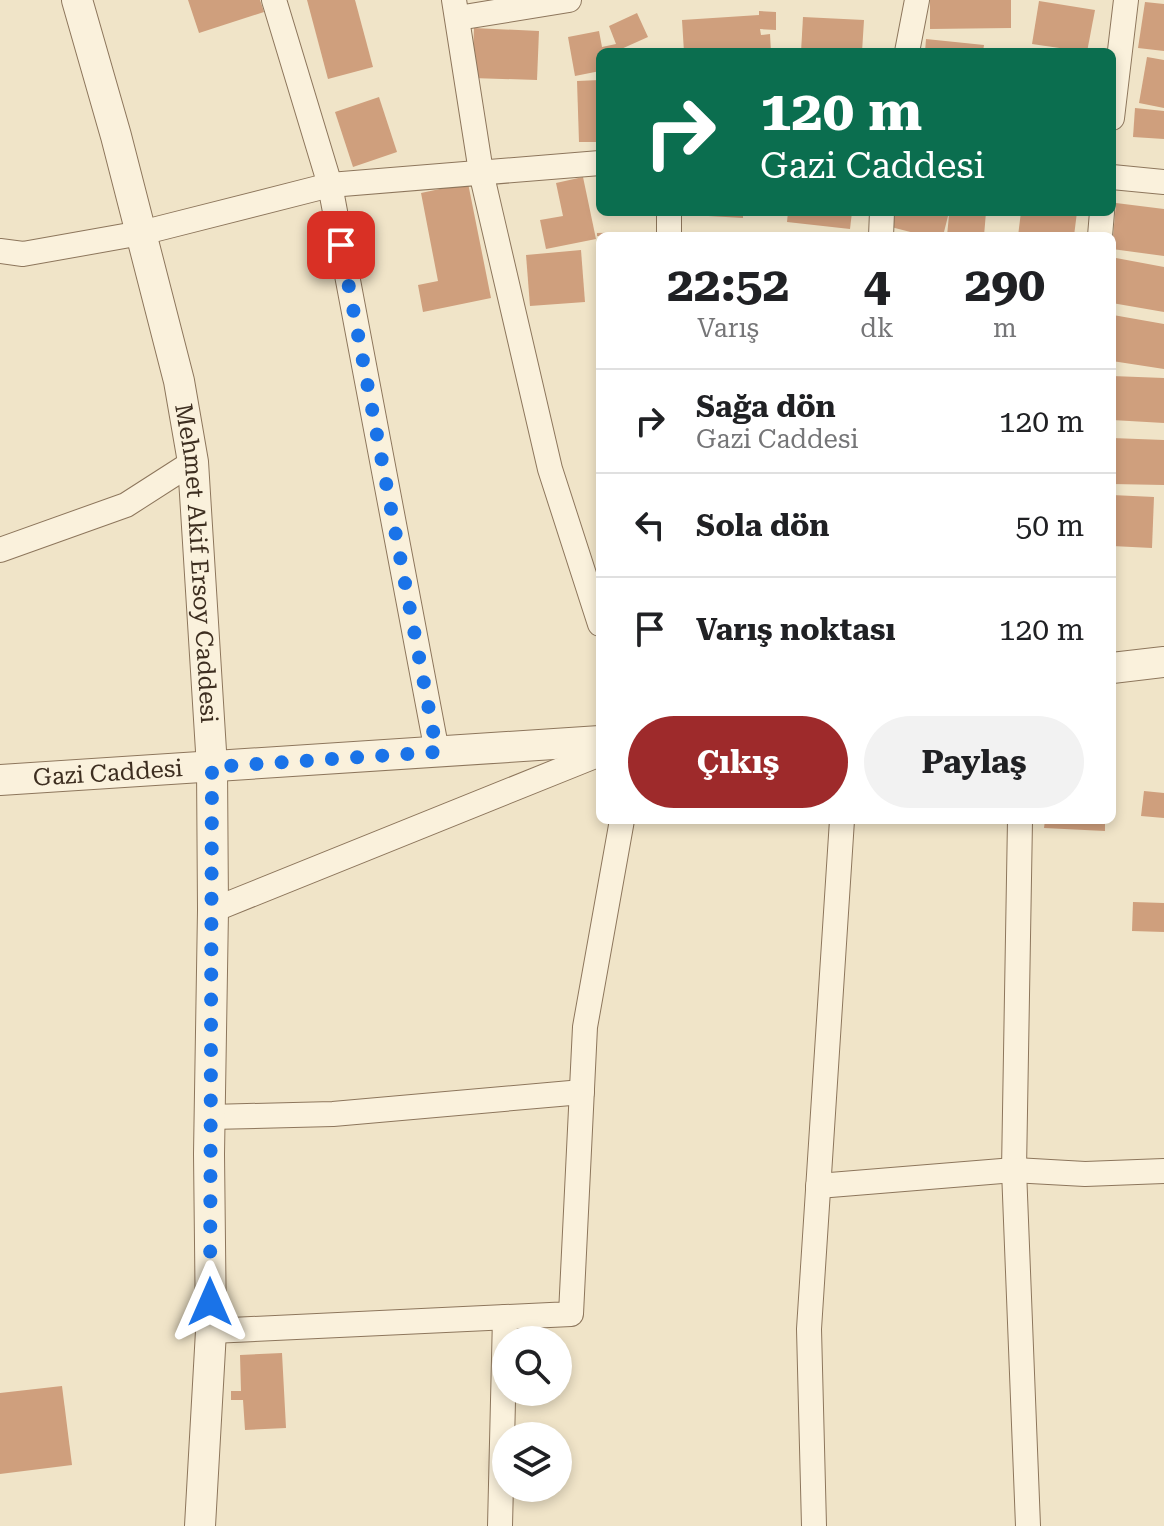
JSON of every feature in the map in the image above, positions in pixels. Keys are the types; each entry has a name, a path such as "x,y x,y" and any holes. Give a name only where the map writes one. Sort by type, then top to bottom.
{"street":[{"name":"Mehmet Akif Ersoy Caddesi","path":"77,0 179,381 193,462 212,767 213,910 211,1331 200,1526"},
{"path":"274,0 330,185 437,752"},
{"path":"569,0 456,9 481,172 550,469 596,612"},
{"path":"908,48 917,0"},
{"path":"1116,84 1126,0"},
{"path":"0,251 23,254 141,233 330,185 596,163"},
{"path":"1116,177 1164,182"},
{"path":"0,550 126,505 193,462"},
{"path":"1116,668 1164,662"},
{"name":"Gazi Caddesi","path":"0,780 596,741"},
{"path":"213,910 596,756"},
{"path":"211,1331 571,1314 585,1027 621,824"},
{"path":"807,1525 809,1329 842,824"},
{"path":"1020,824 1014,1170 1028,1526"},
{"path":"210,1117 333,1114 582,1092"},
{"path":"818,1186 1014,1170 1085,1174 1164,1171"},
{"path":"500,1526 505,1317"}],"building":[{"path":"188,0 260,0 264,12 199,33"},
{"path":"307,0 355,0 373,67 328,79"},
{"path":"930,0 1011,0 1011,28 930,29"},
{"path":"1039,1 1095,10 1088,48 1032,44"},
{"path":"1145,2 1164,4 1164,51 1138,48"},
{"path":"759,11 776,12 776,30 760,29 761,35 770,34 771,48 684,48 682,20 759,15"},
{"path":"637,13 648,37 623,48 596,48 596,72 575,76 568,37 599,31 602,47 616,44 609,26"},
{"path":"803,17 864,20 862,48 801,48"},
{"path":"474,28 539,31 537,80 472,78"},
{"path":"926,39 984,45 984,48 925,48"},
{"path":"1147,57 1164,60 1164,108 1139,103"},
{"path":"596,80 596,142 579,142 577,81"},
{"path":"379,97 397,152 353,167 335,112"},
{"path":"1135,108 1164,111 1164,139 1133,137"},
{"path":"583,177 596,239 546,249 540,220 563,216 556,183"},
{"path":"468,183 491,298 423,312 418,285 438,281 421,193"},
{"path":"1116,203 1164,209 1164,256 1116,250 1116,232 1113,232"},
{"path":"788,216 852,216 850,229 787,222"},
{"path":"894,216 948,216 944,232 910,232 891,227"},
{"path":"949,216 986,216 984,232 947,232"},
{"path":"1020,216 1076,216 1074,232 1018,232"},
{"path":"581,250 585,302 530,306 526,255"},
{"path":"1116,258 1164,267 1164,312 1116,304"},
{"path":"1116,316 1164,324 1164,369 1116,362"},
{"path":"1116,376 1164,378 1164,423 1116,420"},
{"path":"1116,438 1164,440 1164,485 1116,484"},
{"path":"1116,495 1154,497 1152,548 1116,546"},
{"path":"1144,791 1164,793 1164,818 1141,816"},
{"path":"1044,824 1105,824 1105,831 1044,828"},
{"path":"1133,902 1164,903 1164,932 1132,931"},
{"path":"282,1353 286,1428 245,1430 243,1400 231,1400 231,1391 241,1391 240,1355"},
{"path":"62,1386 72,1465 0,1474 0,1393"}],"route":[{"path":"210,1302 212,767 437,752 341,245"}]}
